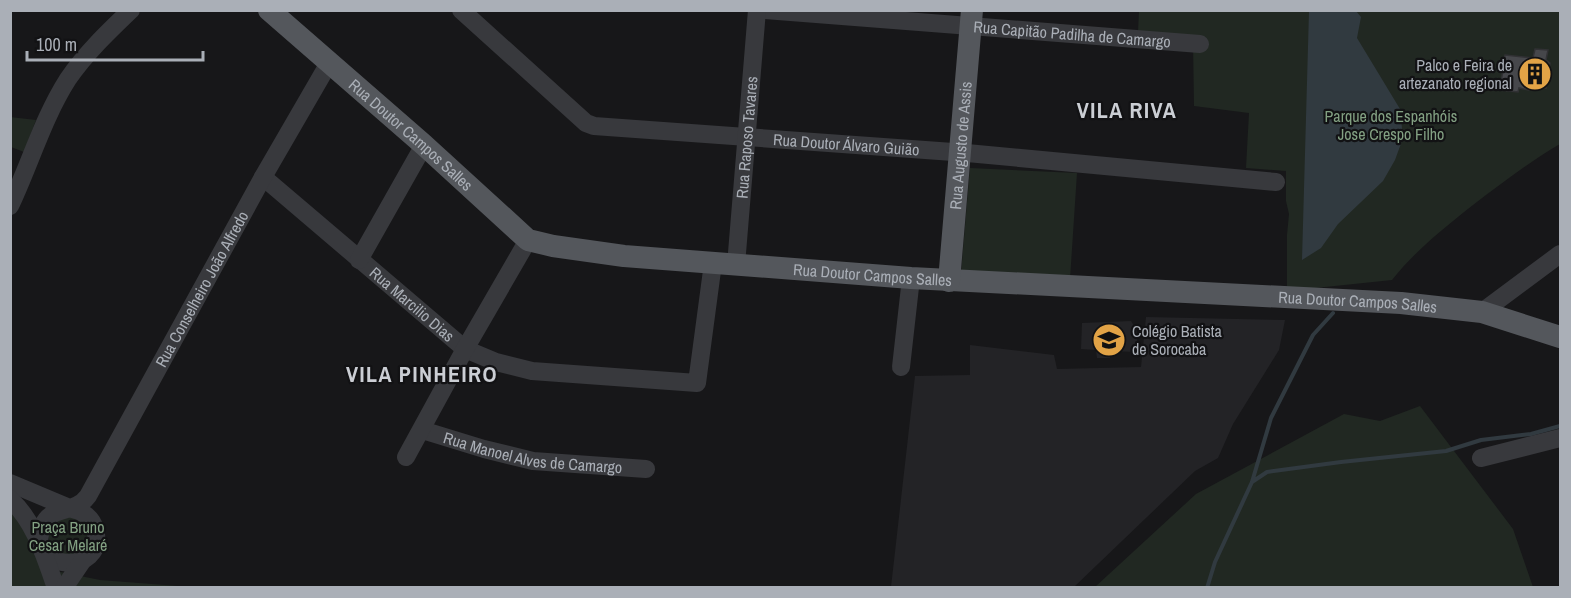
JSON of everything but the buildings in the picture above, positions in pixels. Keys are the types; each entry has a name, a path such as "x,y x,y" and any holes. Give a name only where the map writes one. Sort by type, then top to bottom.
{"main road":[{"name":"Rua Doutor Campos Salles","path":"269,10 424,145 528,240 553,246 624,256 949,281 1401,303 1482,312 1560,337"},
{"name":"Rua Augusto de Assis","path":"949,281 971,18"}],"street":[{"path":"10,206 43,127 68,80 90,50 131,10"},
{"name":"Rua Doutor Álvaro Guião","path":"461,10 586,123 594,126 960,152 1276,183"},
{"name":"Rua Raposo Tavares","path":"697,383 724,264 746,137 757,10"},
{"name":"Rua Capitão Padilha de Camargo","path":"765,10 971,18 1200,44"},
{"name":"Rua Conselheiro João Alfredo","path":"72,509 88,496 263,177 329,63"},
{"path":"359,260 424,145"},
{"name":"Rua Marcilio Dias","path":"263,177 465,349 496,362 532,371 697,383"},
{"path":"406,457 528,240"},
{"path":"1482,312 1560,254"},
{"path":"901,367 911,278"},
{"name":"Rua Manoel Alves de Camargo","path":"422,430 533,461 646,469"},
{"path":"1481,458 1560,438"},
{"path":"10,483 86,515 95,530 96,539 93,548 64,588"},
{"path":"10,499 24,515 43,550 56,588"},
{"path":"72,509 58,511 44,523 41,532 43,550 57,562 66,564 83,560"}],"shaded area":[{"path":"1309,11 1356,11 1361,17 1357,38 1400,109 1403,138 1395,160 1383,181 1338,224 1321,248 1302,260"},
{"path":"1146,317 1285,320 1279,350 1233,424 1218,458 1195,471 1074,587 891,587 915,376 970,375 970,345 1054,355 1057,369 1141,367"},
{"name":"Colégio Batista de Sorocaba","path":"1131,321 1137,331 1137,352 1110,351 1110,358 1097,358 1096,350 1081,349 1082,323"}],"green space":[{"name":"Parque dos Espanhóis Jose Crespo Filho","path":"1139,11 1560,11 1560,144 1516,173 1451,222 1392,280 1287,291 1289,214 1286,201 1286,171 1246,168 1249,113 1194,106 1193,41 1138,32"},
{"path":"10,117 36,120 24,152 11,147"},
{"path":"970,168 1077,173 1070,279 961,273"},
{"path":"1420,406 1513,529 1533,587 1095,587 1196,494 1344,414 1380,421"},
{"path":"10,507 21,519 41,568 100,580 191,587 11,587"},
{"name":"Praça Bruno Cesar Melaré","path":"71,514 89,527 86,550 66,559 49,547 49,528 54,522"}],"waterway":[{"path":"1207,588 1215,562 1252,482 1271,418 1313,335 1333,313"},
{"path":"1252,482 1267,472 1446,451 1481,440 1531,434 1560,426"}],"place":[{"name":"Palco e Feira de artezanato regional","path":"1535,74"},
{"name":"Colégio Batista de Sorocaba","path":"1109,340"}],"district":[{"name":"VILA RIVA","path":"1127,110"},
{"name":"VILA PINHEIRO","path":"422,374"}]}
